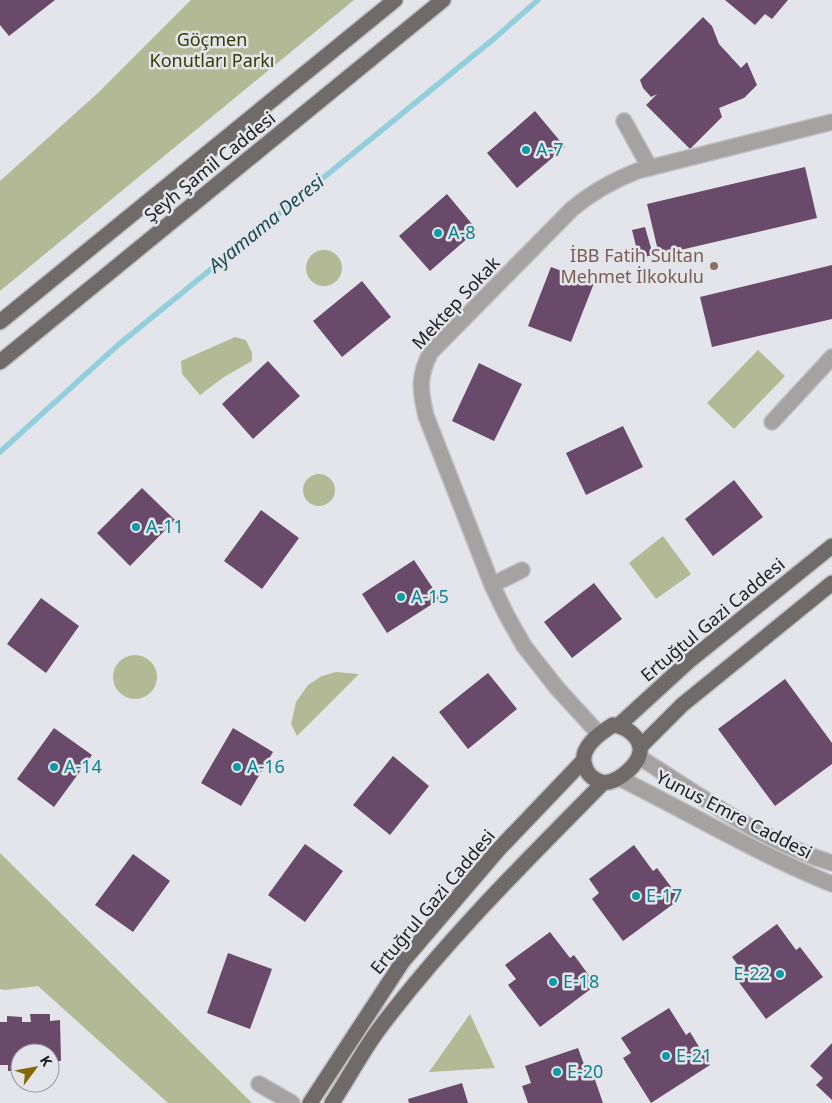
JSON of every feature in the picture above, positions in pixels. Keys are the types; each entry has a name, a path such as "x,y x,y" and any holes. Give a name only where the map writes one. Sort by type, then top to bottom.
{"main road":[{"name":"Şeyh Şamil Caddesi","path":"0,322 395,0"},
{"name":"Şeyh Şamil Caddesi","path":"0,362 443,0"},
{"name":"Ertuğtul Gazi Caddesi","path":"619,726 689,661 832,546"},
{"path":"640,752 634,735 626,728 613,725 599,734 584,753 583,761 587,772 594,779 603,783 613,782 619,778 633,766 640,752 682,705 832,583"},
{"name":"Ertuğrul Gazi Caddesi","path":"310,1103 403,961 498,850 583,761"},
{"path":"332,1103 378,1031 435,958 513,873 603,783"}],"street":[{"path":"624,121 650,168"},
{"name":"Mektep Sokak","path":"599,734 557,688 524,646 492,585 426,416 421,393 424,365 431,352 572,209 591,193 636,171 832,122"},
{"path":"772,422 832,357"},
{"path":"492,585 522,570"},
{"name":"Yunus Emre Caddesi","path":"640,752 750,828 807,855 832,863"},
{"name":"Yunus Emre Caddesi","path":"619,778 680,808 760,852 832,884"},
{"path":"259,1084 292,1103"}],"green space":[{"name":"Göçmen Konutları Parkı","path":"191,0 354,0 0,291 0,181 99,92"},
{"path":"324,250 331,251 337,255 341,261 341,275 337,281 331,285 324,286 317,285 311,281 307,275 306,268 307,261 311,255 317,251"},
{"path":"235,337 246,340 252,353 252,361 224,377 200,395 182,374 181,361"},
{"path":"758,350 785,376 734,429 707,403"},
{"path":"319,474 325,475 330,479 334,484 334,496 330,501 325,505 319,506 313,505 308,501 304,496 303,490 304,484 308,479 313,475"},
{"path":"663,536 691,574 656,599 629,563"},
{"path":"139,655 151,661 156,668 156,686 151,693 144,698 131,699 123,696 116,689 113,673 116,665 123,658"},
{"path":"336,672 359,674 297,736 291,724 296,702 308,685 322,676"},
{"path":"0,853 252,1103 168,1103 38,986 0,989"},
{"path":"470,1014 495,1068 429,1072"}],"building":[{"path":"0,0 55,0 9,36 0,25"},
{"path":"725,0 788,0 772,19 765,14 755,25"},
{"path":"703,17 712,26 719,44 741,68 747,62 757,85 744,98 719,108 722,117 690,149 646,105 657,94 651,97 643,88 640,80"},
{"name":"A-7","path":"535,111 565,147 517,188 487,153"},
{"path":"805,167 817,218 659,255 647,204"},
{"name":"A-8","path":"447,194 477,230 430,271 399,236"},
{"path":"645,227 653,255 639,258 632,230"},
{"path":"832,265 832,319 712,347 700,297"},
{"path":"551,267 594,283 571,342 528,326"},
{"path":"362,281 391,317 342,357 313,321"},
{"path":"268,361 300,396 253,439 222,404"},
{"path":"479,363 522,384 494,441 452,421"},
{"path":"623,426 643,467 586,495 566,453"},
{"path":"734,480 763,517 713,556 685,519"},
{"name":"A-11","path":"142,488 175,520 130,566 97,533"},
{"path":"261,510 299,538 262,589 224,561"},
{"name":"A-15","path":"414,560 440,599 387,633 362,594"},
{"path":"594,583 622,619 572,658 544,622"},
{"path":"41,598 79,626 46,673 7,644"},
{"path":"488,673 517,709 468,749 439,712"},
{"path":"785,679 832,743 832,764 775,806 718,729"},
{"name":"A-14","path":"54,728 92,755 54,807 17,779"},
{"name":"A-16","path":"233,728 273,752 241,806 201,783"},
{"path":"393,756 429,786 390,835 353,805"},
{"path":"305,844 343,871 305,922 268,895"},
{"name":"E-17","path":"634,845 653,871 657,868 680,899 623,941 592,899 599,893 589,879"},
{"path":"133,854 170,881 133,932 95,905"},
{"name":"E-22","path":"777,924 796,950 800,947 823,977 766,1019 735,977 743,972 732,957"},
{"name":"E-18","path":"550,932 570,958 574,955 596,985 540,1027 508,985 516,979 505,965"},
{"path":"228,953 272,969 250,1029 207,1013"},
{"name":"E-21","path":"669,1008 686,1035 690,1032 710,1065 651,1103 623,1058 631,1053 621,1038"},
{"path":"30,1014 50,1014 50,1021 60,1020 61,1061 60,1043 10,1043 10,1071 8,1071 8,1065 0,1065 0,1022 7,1022 7,1016 22,1017 22,1022 31,1022"},
{"path":"832,1043 832,1100 816,1085 823,1078 810,1066"},
{"name":"E-20","path":"578,1048 589,1078 594,1077 603,1103 528,1103 522,1086 531,1083 525,1066"},
{"path":"462,1083 468,1103 409,1103 408,1099"}],"waterway":[{"name":"Ayamama Deresi","path":"0,452 118,345 496,37 538,0"}],"place":[{"name":"A-7","path":"526,150"},
{"name":"A-8","path":"438,233"},
{"name":"İBB Fatih Sultan Mehmet İlkokulu","path":"714,266"},
{"name":"A-11","path":"136,527"},
{"name":"A-15","path":"401,597"},
{"name":"A-14","path":"54,767"},
{"name":"A-16","path":"237,767"},
{"name":"E-17","path":"636,896"},
{"name":"E-22","path":"780,974"},
{"name":"E-18","path":"553,982"},
{"name":"E-21","path":"666,1056"},
{"name":"E-20","path":"557,1072"}]}
